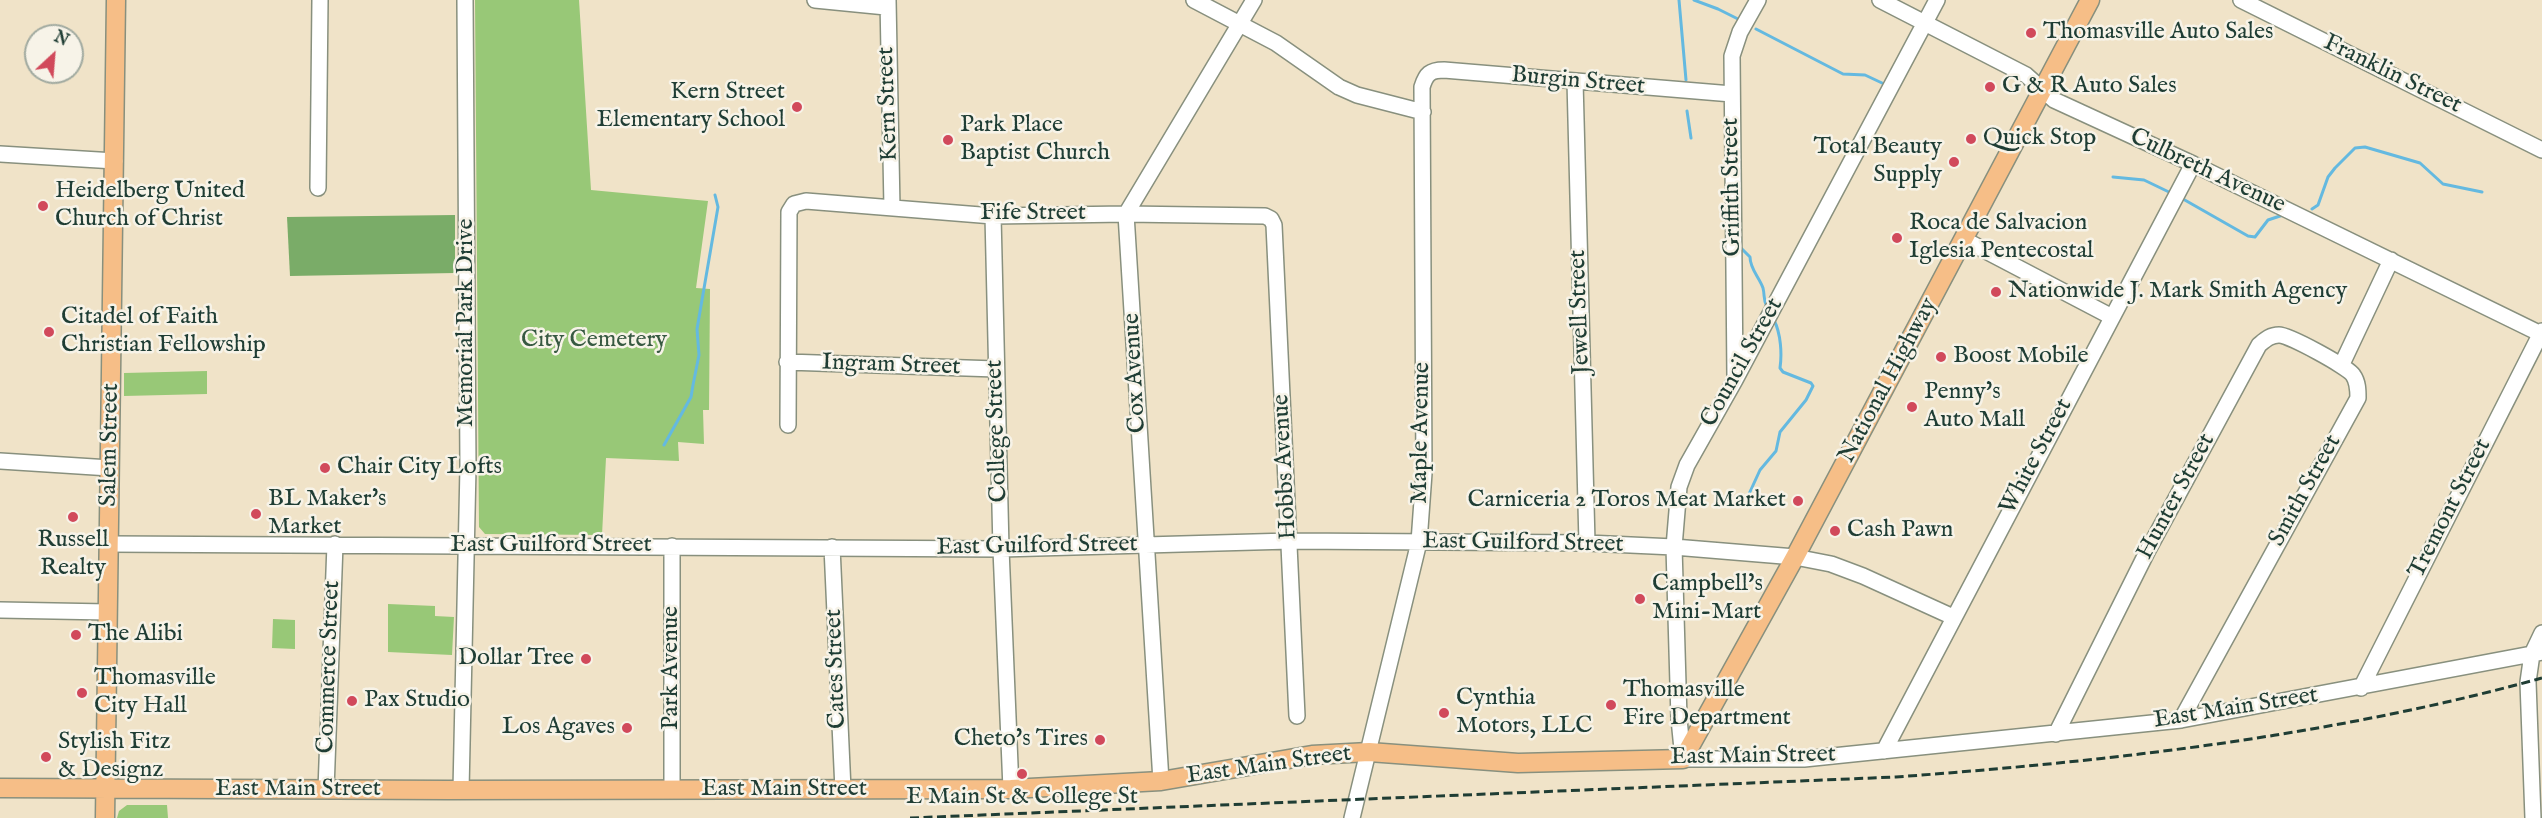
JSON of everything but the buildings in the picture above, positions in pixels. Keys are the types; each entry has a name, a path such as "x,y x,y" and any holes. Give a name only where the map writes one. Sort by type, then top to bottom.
{"main road":[{"name":"Salem Street","path":"105,818 116,0"},
{"name":"National Highway","path":"1683,759 1795,557 1965,240 2090,0"},
{"name":"East Main Street","path":"0,788 1011,789 1161,781 1312,755 1369,752 1518,764 1683,759"}],"street":[{"path":"318,188 320,0"},
{"name":"Memorial Park Drive","path":"461,790 468,444 465,0"},
{"path":"815,0 887,3"},
{"path":"1194,0 1276,43 1339,87 1357,95 1423,112"},
{"path":"1126,214 1254,0"},
{"name":"Griffith Street","path":"1735,380 1732,56 1740,32 1758,0"},
{"name":"Culbreth Avenue","path":"1880,0 2026,75 2054,100 2193,164 2541,332"},
{"name":"Council Street","path":"1683,759 1679,719 1674,547 1679,488 1687,465 1735,380 1937,0"},
{"name":"Franklin Street","path":"2241,0 2542,150"},
{"name":"Kern Street","path":"887,3 892,208"},
{"name":"Burgin Street","path":"1425,76 1434,70 1444,70 1732,94"},
{"name":"Maple Avenue","path":"1352,818 1419,542 1424,473 1422,87 1425,76"},
{"name":"Jewell Street","path":"1575,81 1587,543"},
{"path":"0,154 115,161"},
{"name":"White Street","path":"1884,751 2193,164"},
{"name":"Fife Street","path":"787,362 789,212 794,204 806,201 993,216 1126,214 1264,216 1271,219"},
{"name":"Cox Avenue","path":"1126,214 1161,781"},
{"name":"College Street","path":"993,216 1001,549 1011,789"},
{"name":"Hobbs Avenue","path":"1271,219 1274,225 1297,716"},
{"path":"1965,240 2112,317"},
{"path":"2342,364 2391,260"},
{"name":"Tremont Street","path":"2361,688 2541,332"},
{"name":"Hunter Street","path":"2056,734 2147,552 2259,345 2268,337 2281,335 2342,364"},
{"path":"787,362 788,425"},
{"name":"Ingram Street","path":"787,362 996,369"},
{"name":"Smith Street","path":"2181,720 2358,398 2358,387 2353,374 2342,364"},
{"path":"0,461 110,468"},
{"name":"East Guilford Street","path":"109,544 1001,549 1290,541 1587,543 1674,547 1795,557 1831,564 1953,617"},
{"name":"Commerce Street","path":"326,790 335,544"},
{"name":"Park Avenue","path":"672,546 672,789"},
{"name":"Cates Street","path":"832,547 843,790"},
{"path":"0,609 108,612"},
{"path":"2533,818 2528,682 2542,633"},
{"name":"East Main Street","path":"1683,759 1804,759 2181,720 2361,688 2537,653"}],"green space":[{"name":"City Cemetery","path":"475,0 579,0 591,190 708,201 696,288 710,289 709,410 703,410 704,444 678,442 679,461 606,458 602,535 485,534 479,527"},
{"path":"455,215 455,273 290,276 287,217"},
{"path":"207,371 207,394 124,396 124,373"},
{"path":"388,604 435,606 435,616 454,617 452,655 388,652"},
{"path":"273,619 295,620 295,649 272,648"},
{"path":"127,805 167,805 168,818 117,818 119,811"}],"waterway":[{"path":"1679,0 1686,80"},
{"path":"1694,0 1738,19"},
{"path":"1756,29 1843,74 1865,75 1882,83"},
{"path":"1687,111 1691,138"},
{"path":"2312,209 2318,205 2328,177 2355,148 2365,147 2420,163 2443,184 2482,192"},
{"path":"2113,177 2144,180 2171,193"},
{"path":"664,445 691,397 699,355 697,329 718,207 715,195"},
{"path":"2183,199 2248,236 2255,237 2268,220 2283,215"},
{"path":"1741,248 1750,257 1753,269 1763,288 1767,307"},
{"path":"1749,494 1760,470 1776,451 1780,432 1806,400 1813,386 1811,383 1783,372 1780,368 1780,344 1774,320"}],"railway":[{"path":"910,818 1896,777 1977,771 2140,754 2303,731 2383,716 2542,678"}],"place":[{"name":"Thomasville Auto Sales","path":"2031,33"},
{"name":"G & R Auto Sales","path":"1990,87"},
{"name":"Kern Street Elementary School","path":"797,107"},
{"name":"Quick Stop","path":"1971,139"},
{"name":"Park Place Baptist Church","path":"948,140"},
{"name":"Total Beauty Supply","path":"1954,162"},
{"name":"Heidelberg United Church of Christ","path":"43,206"},
{"name":"Roca de Salvacion Iglesia Pentecostal","path":"1897,238"},
{"name":"Nationwide J. Mark Smith Agency","path":"1996,292"},
{"name":"Citadel of Faith Christian Fellowship","path":"49,332"},
{"name":"Boost Mobile","path":"1941,357"},
{"name":"Penny's Auto Mall","path":"1912,407"},
{"name":"Chair City Lofts","path":"325,468"},
{"name":"Carniceria 2 Toros Meat Market","path":"1798,501"},
{"name":"BL Maker's Market","path":"256,514"},
{"name":"Russell Realty","path":"73,517"},
{"name":"Cash Pawn","path":"1835,531"},
{"name":"Campbell's Mini-Mart","path":"1640,599"},
{"name":"The Alibi","path":"76,635"},
{"name":"Dollar Tree","path":"586,659"},
{"name":"Thomasville City Hall","path":"82,693"},
{"name":"Pax Studio","path":"352,701"},
{"name":"Thomasville Fire Department","path":"1611,705"},
{"name":"Cynthia Motors, LLC","path":"1444,713"},
{"name":"Los Agaves","path":"627,728"},
{"name":"Cheto's Tires","path":"1100,740"},
{"name":"Stylish Fitz & Designz","path":"46,757"},
{"name":"E Main St & College St","path":"1022,774"}]}
